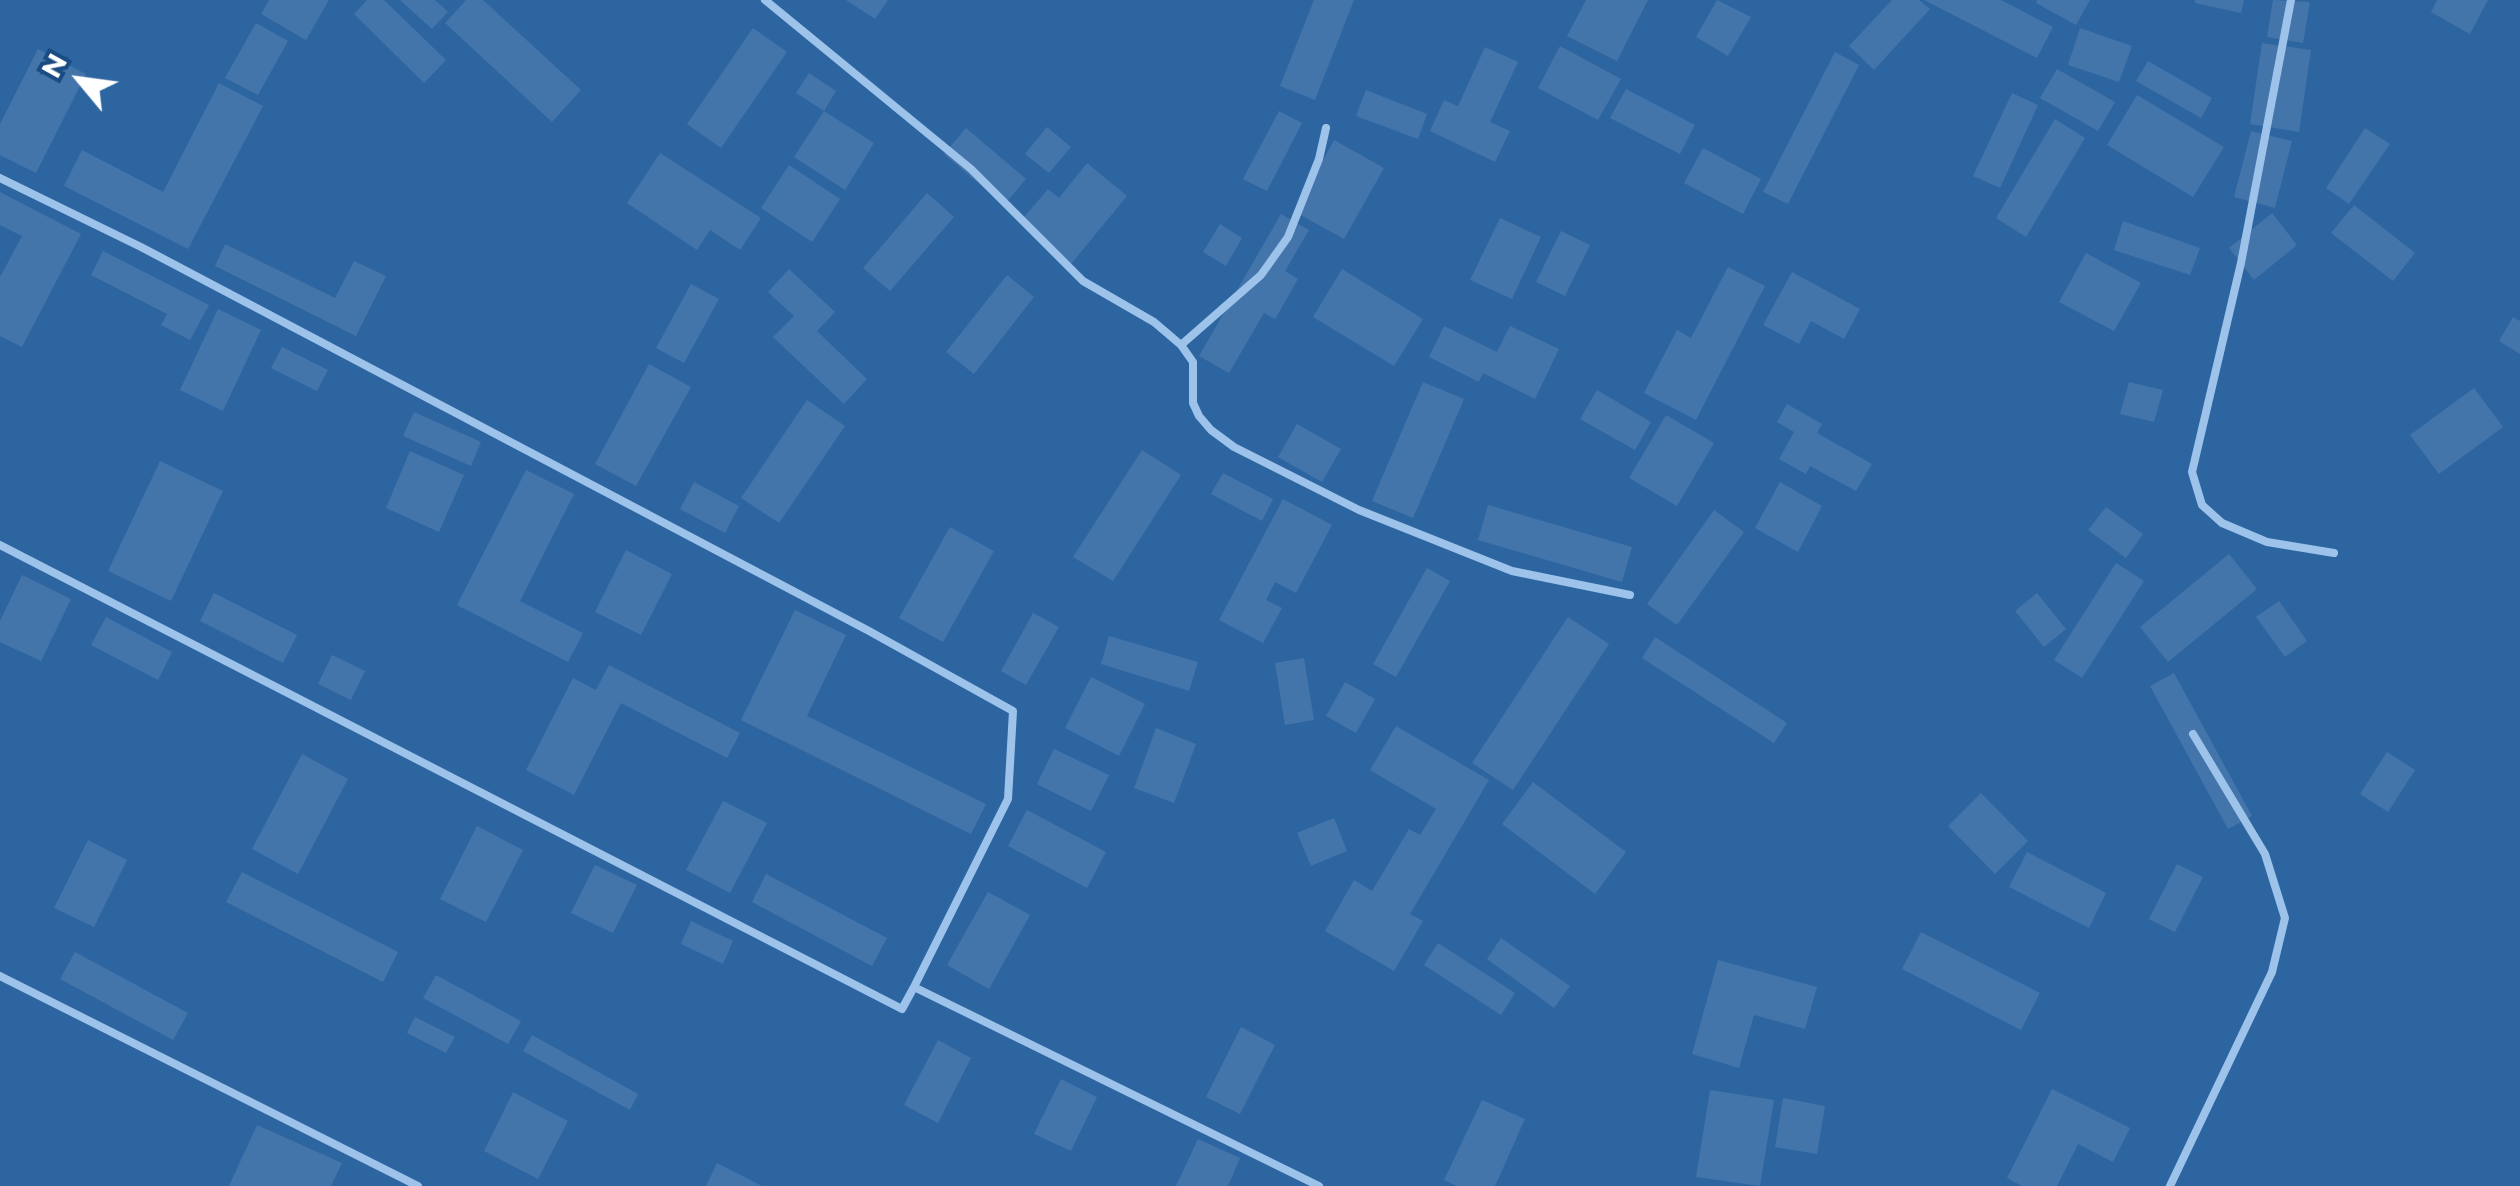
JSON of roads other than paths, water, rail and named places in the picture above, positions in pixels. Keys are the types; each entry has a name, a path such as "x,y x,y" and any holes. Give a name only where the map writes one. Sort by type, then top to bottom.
{"lane":[{"path":"765,0 971,169 1083,282 1154,322 1181,345 1193,362 1193,403 1199,416 1234,447 1358,510 1512,571 1630,595"},
{"path":"2292,0 2241,263 2192,472 2202,505 2222,523 2267,542 2334,553"},
{"path":"1181,345 1260,276 1288,237 1319,159 1326,128"},
{"path":"0,178 194,274 869,630 1014,711 1008,799 902,1009 0,544"},
{"path":"2170,1186 2272,972 2285,918 2264,854 2193,734"},
{"path":"0,976 418,1186"},
{"path":"914,987 1319,1186"}]}
